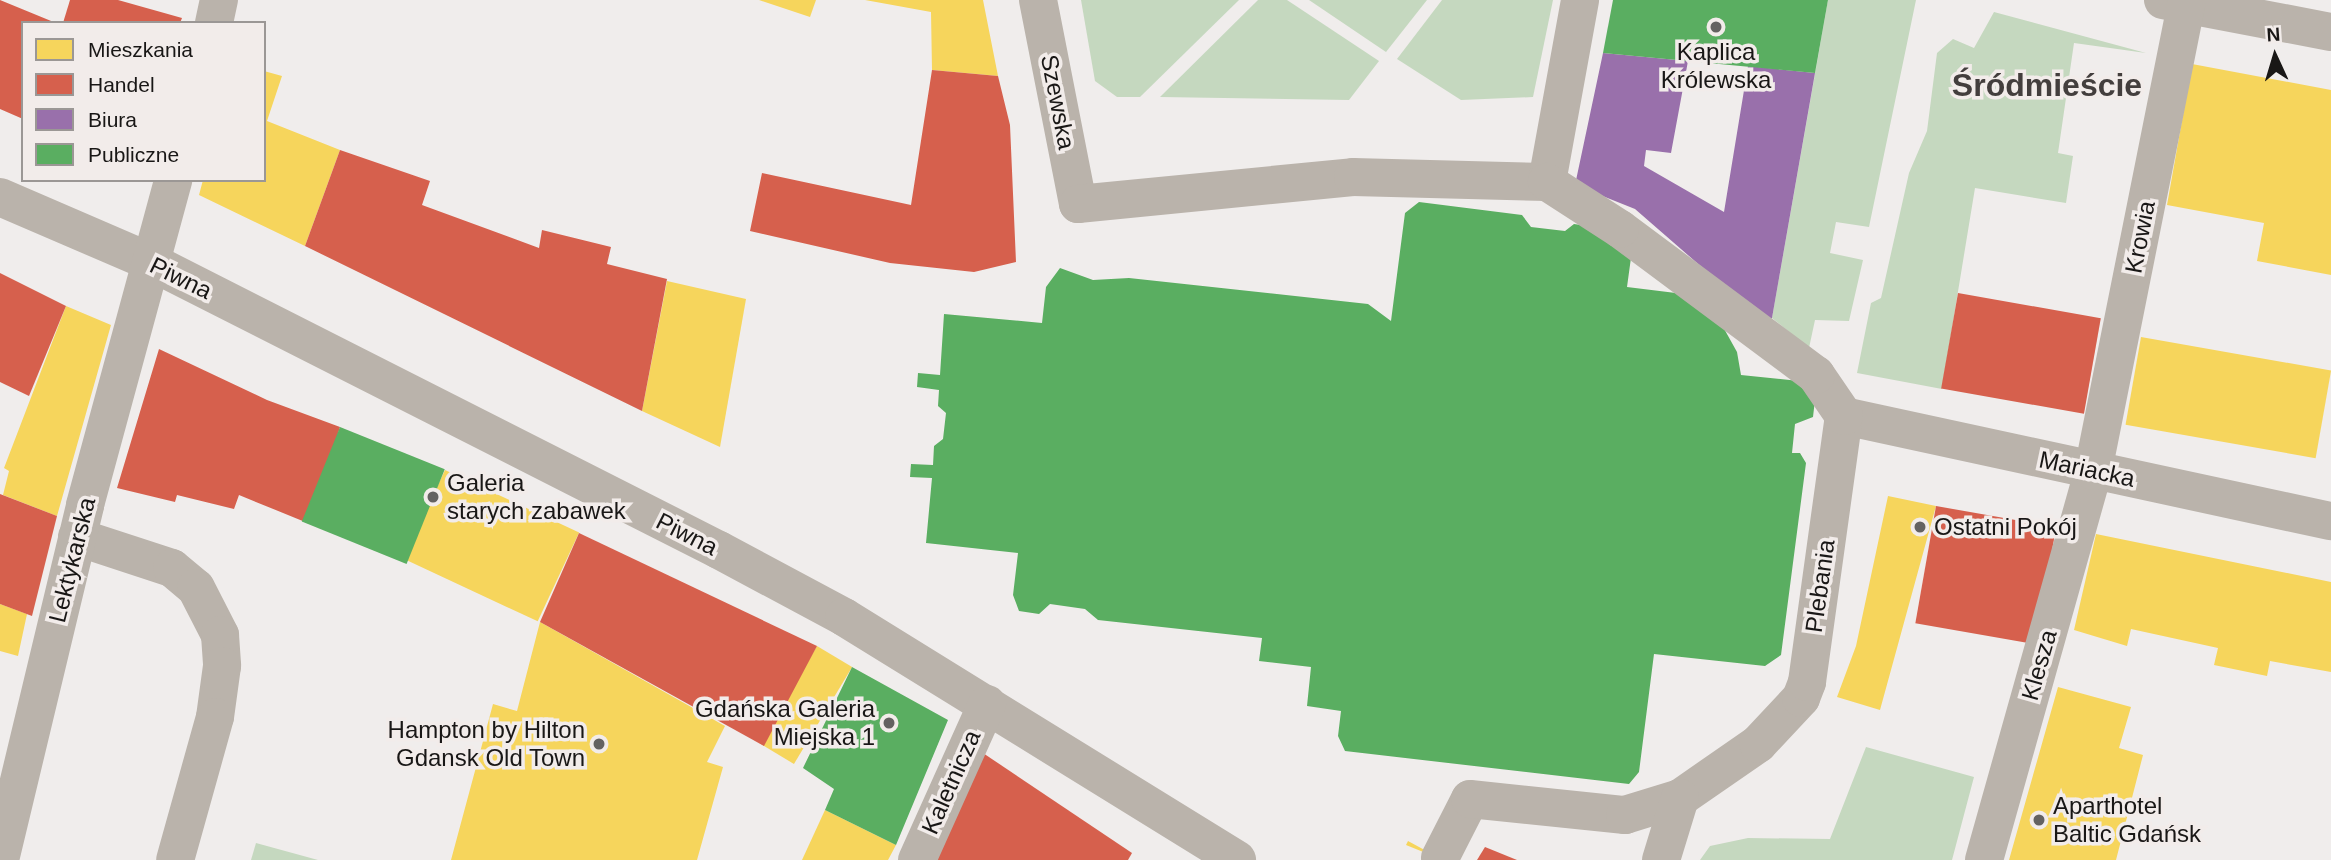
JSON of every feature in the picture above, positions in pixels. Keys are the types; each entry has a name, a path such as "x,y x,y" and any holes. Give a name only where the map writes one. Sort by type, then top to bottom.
{"street":[{"path":"214,21 219,0"},
{"name":"Szewska","path":"1038,0 1078,204 1353,177 1547,182"},
{"path":"1580,0 1547,182 1620,229 1816,375 1844,416"},
{"path":"2174,2 2331,32"},
{"name":"Krowia","path":"2093,471 2174,2"},
{"name":"Lektykarska","path":"0,860 12,757 77,537 172,182"},
{"name":"Piwna","path":"0,197 151,262 719,550 844,617 1237,860"},
{"name":"Mariacka","path":"1844,416 2331,522"},
{"name":"Plebania","path":"1440,858 1470,799 1625,815 1680,798 1758,744 1801,698 1807,682 1844,416"},
{"name":"Klesza","path":"1984,860 2093,471"},
{"path":"77,537 172,568 197,589 220,635 222,666 215,717 175,860"},
{"name":"Kaletnicza","path":"917,860 987,704"},
{"path":"1661,860 1680,798"}],"green space":[{"path":"1081,0 1239,0 1140,97 1117,97 1095,81"},
{"path":"1258,0 1287,0 1379,61 1349,100 1160,97"},
{"path":"1309,0 1427,0 1386,52"},
{"path":"1442,0 1553,0 1533,97 1461,100 1397,59"},
{"path":"1828,0 1916,0 1869,227 1836,222 1830,253 1863,260 1849,321 1815,320 1809,348 1772,318"},
{"path":"1994,12 2146,53 2074,43 2058,153 2073,156 2066,203 1975,188 1942,389 1857,373 1871,303 1881,298 1909,173 1927,131 1937,53 1953,39 1974,48"},
{"path":"1866,747 1974,777 1952,860 1700,860 1710,846 1748,838 1830,839"},
{"path":"256,843 318,860 251,860"}],"building: Mieszkania":[{"path":"759,0 816,0 810,17"},
{"path":"865,0 983,0 998,76 932,70 931,12"},
{"path":"2192,64 2331,90 2331,275 2257,261 2264,223 2167,205"},
{"path":"266,72 282,76 267,121 340,150 305,246 199,195 202,182 266,182"},
{"path":"667,281 746,299 720,447 642,411"},
{"path":"66,306 111,325 57,516 3,495 9,471 4,468"},
{"path":"2141,337 2331,371 2316,458 2126,425"},
{"path":"445,470 579,533 538,621 404,559"},
{"path":"1888,496 1936,506 1880,710 1837,697 1856,646"},
{"path":"2096,534 2331,582 2331,672 2270,661 2267,676 2214,665 2218,648 2131,629 2127,646 2074,630"},
{"path":"0,604 27,614 18,656 0,651"},
{"name":"Hampton by Hilton Gdansk Old Town","path":"540,622 725,726 707,762 723,767 697,860 451,860 493,704 517,711"},
{"path":"817,646 852,667 794,764 759,743"},
{"path":"2058,687 2131,707 2119,748 2143,755 2116,860 2009,860"},
{"path":"825,810 896,845 888,860 802,860"},
{"path":"1408,841 1443,860 1406,845"}],"building: Handel":[{"path":"0,0 51,21 21,21 21,118 0,109"},
{"path":"70,0 118,0 182,18 181,21 64,21"},
{"path":"932,70 998,76 1010,125 1016,262 974,272 890,263 750,231 762,173 911,205"},
{"path":"340,150 430,181 422,205 539,248 542,230 611,247 607,264 667,279 642,411 305,246"},
{"path":"0,273 66,306 29,396 0,382"},
{"path":"1958,293 2101,318 2084,414 1941,389"},
{"path":"159,349 267,400 340,427 310,524 239,495 234,509 177,495 175,502 117,488"},
{"path":"0,494 57,516 32,616 0,604"},
{"path":"1936,506 2056,527 2035,644 1915,623"},
{"path":"579,533 817,646 764,746 540,622"},
{"path":"977,749 1132,853 1128,860 930,860"},
{"path":"1485,847 1517,860 1477,860"}],"building: Biura":[{"path":"1603,53 1688,61 1671,153 1646,150 1644,166 1724,212 1748,66 1815,73 1772,318 1766,323 1635,209 1575,185"}],"building: Publiczne":[{"name":"Kaplica Królewska","path":"1613,0 1828,0 1815,73 1603,53"},
{"path":"1419,202 1522,215 1531,227 1565,231 1574,224 1608,229 1633,243 1627,287 1692,295 1722,325 1737,352 1741,375 1799,381 1816,391 1813,417 1795,424 1792,453 1800,453 1806,463 1781,655 1765,666 1654,654 1639,772 1629,784 1345,751 1338,736 1341,711 1307,706 1311,667 1259,661 1262,638 1098,620 1085,609 1050,604 1039,614 1019,611 1013,595 1018,553 926,543 932,478 910,477 911,464 933,465 934,446 943,439 946,413 938,406 939,390 917,387 918,373 940,375 944,314 1042,323 1046,287 1060,268 1093,280 1129,278 1368,304 1391,321 1405,213"},
{"path":"340,427 445,469 407,564 302,522"},
{"path":"852,667 948,720 896,845 825,810 834,789 803,768"}],"place":[{"name":"Kaplica Królewska","path":"1716,27"},
{"name":"Galeria starych zabawek","path":"433,497"},
{"name":"Ostatni Pokój","path":"1920,527"},
{"name":"Gdańska Galeria Miejska 1","path":"889,723"},
{"name":"Hampton by Hilton Gdansk Old Town","path":"599,744"},
{"name":"Aparthotel Baltic Gdańsk","path":"2039,820"}],"district":[{"name":"Śródmieście","path":"2047,85"}]}
